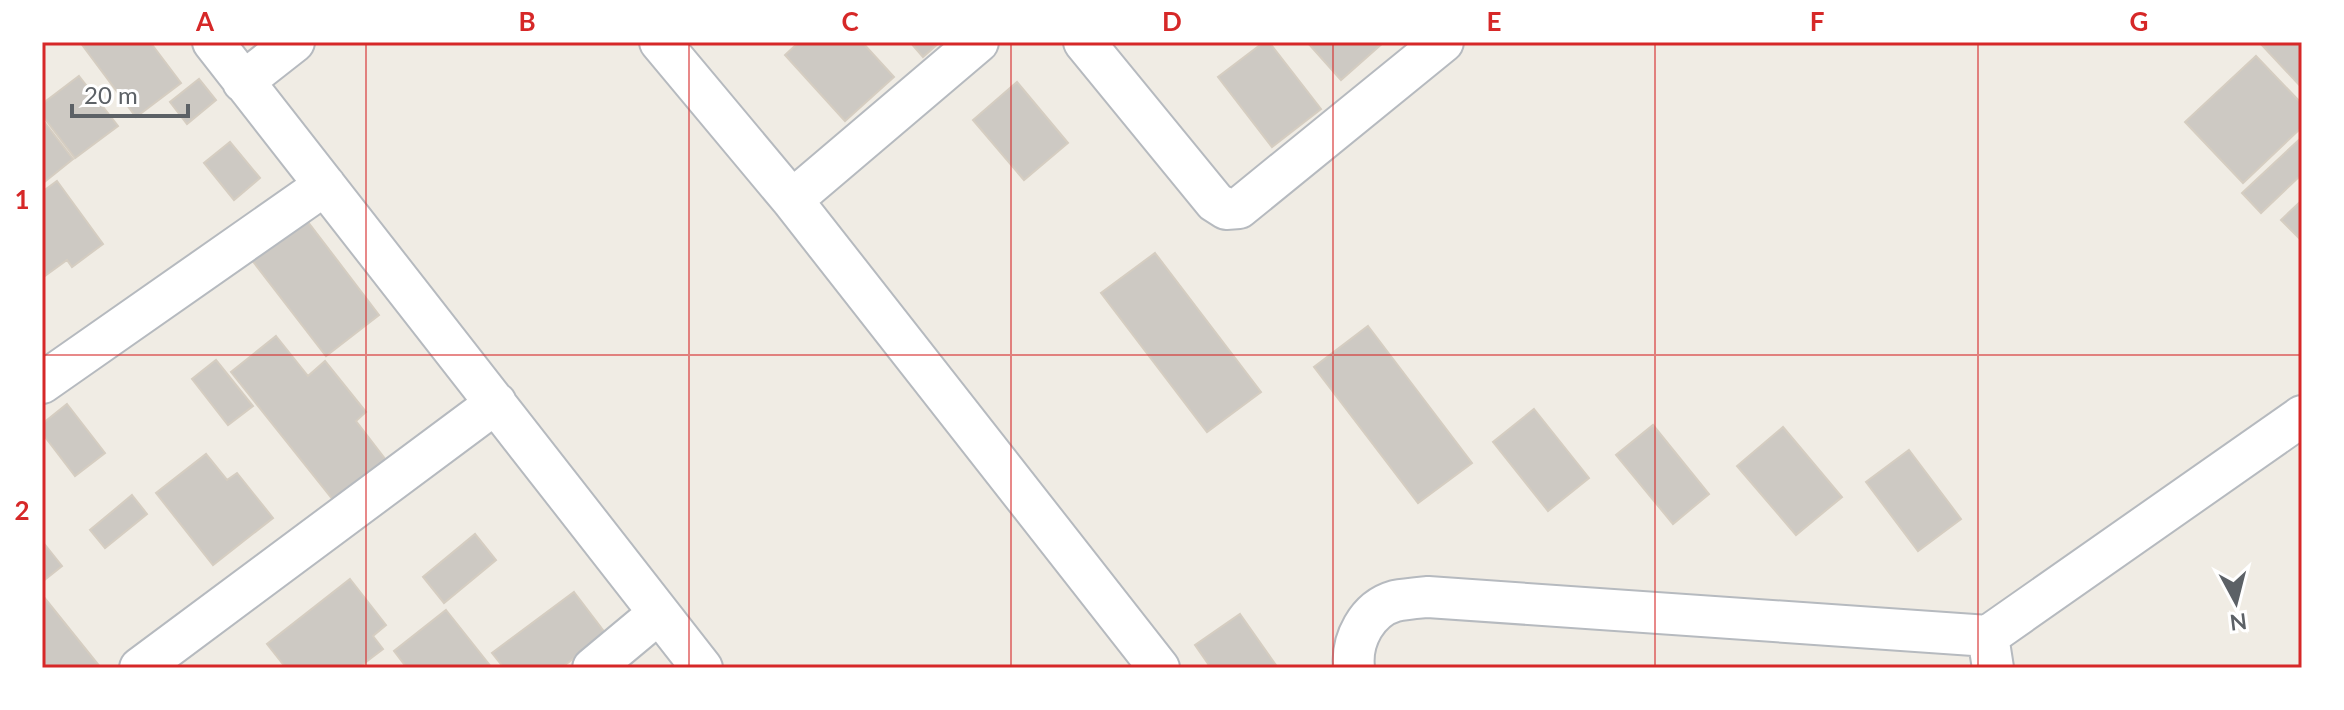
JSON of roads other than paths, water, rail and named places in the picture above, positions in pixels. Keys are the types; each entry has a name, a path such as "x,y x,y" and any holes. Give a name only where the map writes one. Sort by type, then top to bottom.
{"street":[{"path":"213,42 702,668"},
{"path":"243,82 294,42"},
{"path":"660,42 792,200 1159,668"},
{"path":"792,200 978,42"},
{"path":"1084,42 1215,202 1226,209 1239,208 1443,42"},
{"path":"42,383 325,185"},
{"path":"140,668 496,403"},
{"path":"1354,668 1358,634 1373,612 1394,601 1428,597 1991,652 2302,416"},
{"path":"593,668 659,613"}]}
